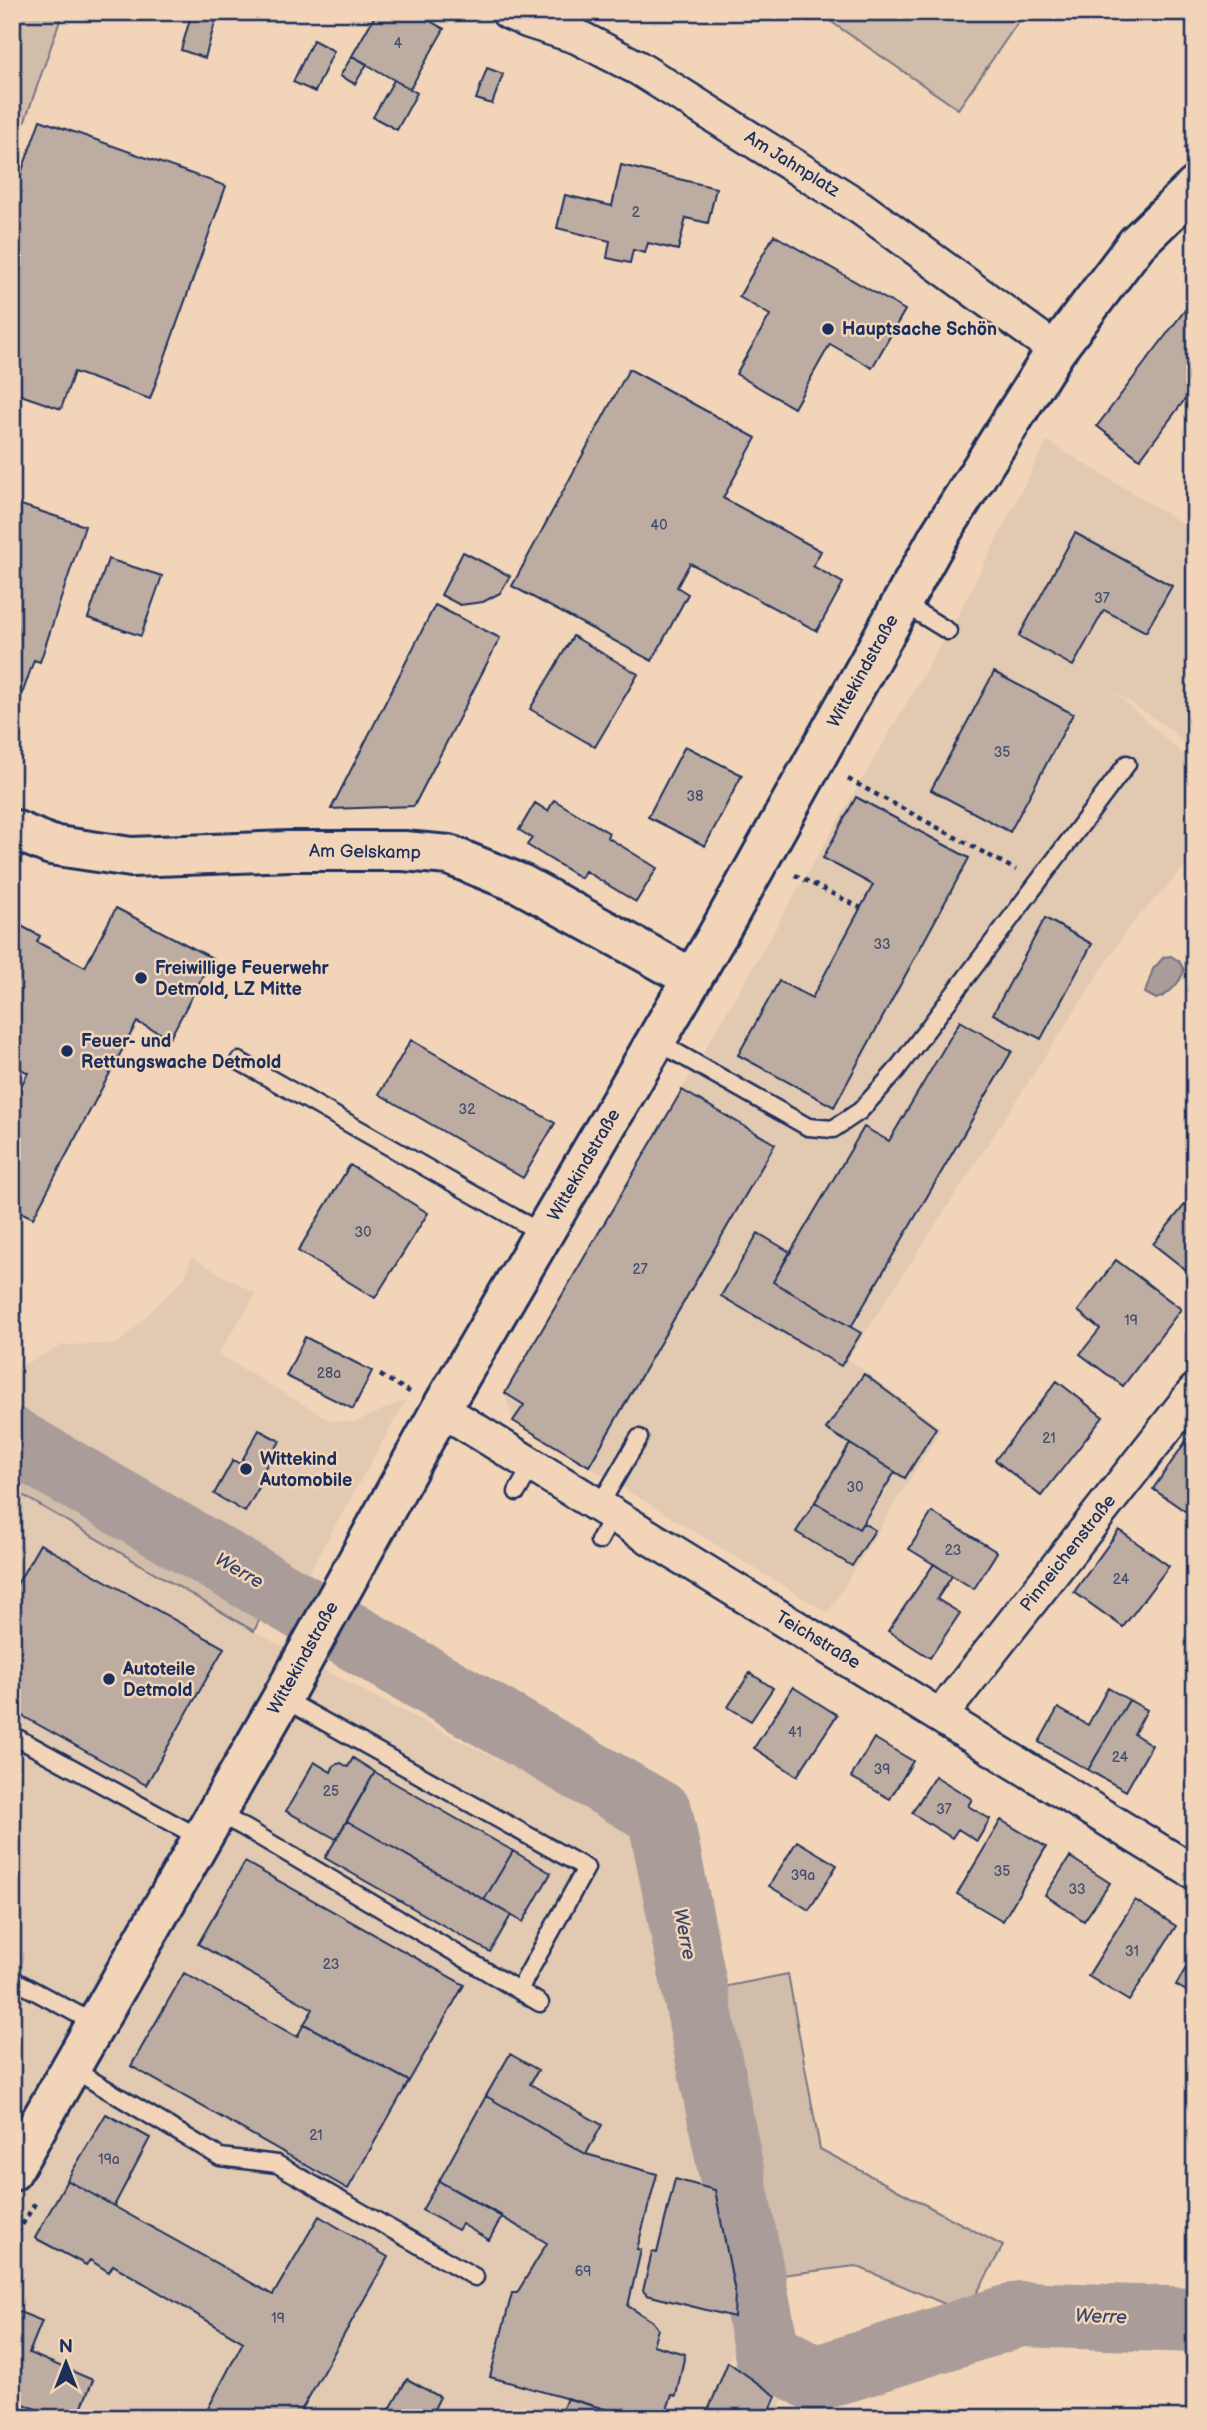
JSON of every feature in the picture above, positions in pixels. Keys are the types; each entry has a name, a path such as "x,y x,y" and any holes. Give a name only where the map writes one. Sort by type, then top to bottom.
{"street":[{"name":"Am Jahnplatz","path":"508,12 578,37 638,68 861,208 1056,350"},
{"name":"Wittekindstraße","path":"12,2171 282,1698 441,1409 692,978 939,536 1056,350 1137,243 1195,187"},
{"name":"Am Gelskamp","path":"12,829 51,845 131,857 289,850 404,850 449,855 521,884 692,978"},
{"name":"Pinneichenstraße","path":"941,1715 1195,1391"},
{"name":"Teichstraße","path":"441,1409 525,1479 604,1521 941,1715 1195,1872"}],"lane":[{"path":"901,602 948,631"},
{"path":"656,1041 808,1127 833,1129 860,1111 895,1072 1127,764"},
{"path":"239,1061 543,1234"},
{"path":"604,1521 639,1438"},
{"path":"282,1698 586,1868 519,1990"},
{"path":"12,1735 208,1825 257,1835 540,2003"},
{"path":"12,1979 96,2024"},
{"path":"71,2068 220,2157 276,2164 475,2277"}],"path":[{"path":"845,777 1038,883"},
{"path":"791,873 861,908"},
{"path":"380,1376 409,1391"}],"shaded area":[{"path":"12,12 63,12 12,158"},
{"path":"817,12 1025,12 958,109"},
{"path":"1047,441 1195,531 1195,756 1169,728 1113,691 1195,765 1195,855 1128,929 848,1359 941,1428 828,1613 513,1421 505,1393 959,613"},
{"path":"1171,956 1179,961 1184,970 1177,984 1156,999 1145,993 1153,969 1164,957"},
{"path":"191,1257 256,1294 218,1354 331,1421 355,1422 406,1400 303,1583 171,1495 12,1410 12,1372 15,1369 63,1345 118,1344 185,1278"},
{"path":"12,1410 171,1495 283,1571 254,1631 12,1489"},
{"path":"12,1489 254,1631 362,1690 637,1831 649,1851 661,1929 686,2033 683,2074 703,2106 736,2261 745,2334 728,2362 788,2389 775,2418 12,2418"},
{"path":"788,1974 820,2149 1003,2246 966,2313 856,2266 782,2275 773,2221 752,2164 744,2069 718,1988"}],"building":[{"path":"192,12 218,12 205,58 181,50"},
{"path":"377,12 414,12 444,29 410,89 352,56"},
{"path":"313,40 334,51 315,92 293,82"},
{"path":"352,56 367,64 355,84 340,76"},
{"path":"487,68 503,74 492,104 476,99"},
{"path":"394,80 417,93 397,130 373,117"},
{"path":"40,120 226,186 150,399 74,372 61,409 12,392 12,199"},
{"path":"621,165 716,188 708,223 686,218 678,250 648,243 645,253 633,250 630,263 607,258 610,241 557,228 565,195 612,206"},
{"name":"Hauptsache Schön","path":"774,235 905,310 872,368 830,344 794,408 736,374 770,315 739,297"},
{"path":"1185,310 1195,317 1195,386 1140,459 1097,426"},
{"path":"629,369 756,438 723,498 821,551 813,566 843,583 817,631 690,563 677,587 688,594 652,661 512,586"},
{"path":"12,502 85,526 40,662 34,660 12,723"},
{"path":"1075,533 1172,586 1146,632 1104,610 1073,666 1019,636"},
{"path":"463,552 510,576 500,593 483,602 460,605 441,595"},
{"path":"108,559 162,576 141,636 88,618"},
{"path":"435,605 500,638 414,806 331,809"},
{"path":"573,636 638,674 595,747 530,709"},
{"path":"994,672 1073,714 1010,832 931,790"},
{"path":"685,746 742,775 705,846 648,817"},
{"path":"856,797 969,858 834,1107 738,1055 779,981 812,998 873,885 823,858"},
{"path":"554,800 609,833 607,837 657,868 636,902 585,871 581,878 527,845 532,838 519,830 535,803 548,811"},
{"name":"Feuer- und Rettungswache Detmold","path":"116,908 212,958 170,1038 137,1022 33,1218 12,1208 12,1103 28,1073 12,1064 12,921 40,936 37,942 85,967"},
{"path":"1045,918 1092,944 1041,1039 993,1014"},
{"path":"960,1021 1012,1051 851,1327 773,1282 864,1127 889,1141"},
{"path":"411,1040 555,1123 523,1178 379,1094"},
{"path":"682,1090 775,1144 589,1466 513,1421 524,1405 505,1393"},
{"path":"350,1165 428,1213 375,1298 298,1251"},
{"path":"1195,1192 1195,1277 1153,1244"},
{"path":"758,1233 790,1252 773,1282 861,1333 841,1366 721,1296"},
{"path":"1116,1260 1181,1309 1123,1386 1080,1354 1100,1329 1078,1311"},
{"path":"305,1337 372,1371 353,1409 286,1376"},
{"path":"864,1374 936,1428 905,1478 826,1429"},
{"path":"1057,1381 1103,1417 1041,1496 995,1460"},
{"path":"1195,1428 1195,1518 1153,1489"},
{"name":"Wittekind Automobile","path":"259,1430 280,1441 261,1475 265,1477 245,1512 214,1494 233,1460 240,1464"},
{"path":"850,1444 895,1472 859,1529 815,1502"},
{"path":"815,1502 859,1529 863,1523 875,1530 852,1566 796,1532"},
{"path":"932,1512 997,1552 974,1589 909,1549"},
{"path":"1119,1530 1169,1566 1123,1627 1074,1592"},
{"name":"Autoteile Detmold","path":"40,1544 224,1648 146,1785 12,1710 12,1593"},
{"path":"934,1564 952,1576 937,1599 960,1613 930,1658 888,1631"},
{"path":"750,1673 773,1688 751,1721 728,1707"},
{"path":"793,1687 837,1715 797,1776 754,1748"},
{"path":"1108,1688 1129,1700 1088,1770 1039,1742 1058,1708 1088,1725"},
{"path":"1129,1700 1147,1710 1134,1734 1152,1745 1126,1791 1088,1770"},
{"path":"874,1738 913,1761 890,1799 851,1777"},
{"path":"353,1758 375,1772 336,1839 286,1811 314,1762 331,1772 334,1765 341,1763 348,1767"},
{"path":"375,1772 513,1851 484,1900 347,1821"},
{"path":"935,1776 972,1799 968,1806 990,1819 977,1841 958,1829 952,1838 912,1813"},
{"path":"1001,1820 1046,1847 1003,1921 957,1894"},
{"path":"347,1821 511,1915 490,1952 325,1858"},
{"path":"797,1841 837,1865 809,1910 769,1886"},
{"path":"513,1851 551,1873 523,1922 484,1900"},
{"path":"1070,1857 1110,1883 1084,1921 1045,1895"},
{"path":"245,1862 464,1985 409,2081 304,2024 313,2009 198,1944"},
{"path":"1135,1900 1176,1926 1129,2001 1088,1976"},
{"path":"1195,1953 1195,1996 1176,1985"},
{"path":"184,1973 297,2037 304,2024 409,2081 348,2189 131,2066"},
{"path":"510,2054 538,2070 530,2084 602,2125 586,2154 486,2096"},
{"path":"486,2096 586,2154 657,2174 637,2249 641,2250 628,2306 652,2321 658,2329 653,2345 685,2354 676,2396 672,2395 664,2418 613,2418 615,2412 490,2377 512,2293 517,2293 547,2243 439,2181"},
{"path":"106,2114 150,2138 114,2206 67,2180"},
{"path":"675,2179 715,2190 735,2292 734,2317 647,2295 643,2291 652,2252 657,2253"},
{"path":"67,2180 273,2295 319,2216 388,2257 297,2418 203,2418 243,2342 113,2265 109,2272 90,2260 86,2265 35,2238"},
{"path":"439,2181 502,2216 489,2240 462,2224 458,2230 422,2210"},
{"path":"12,2309 42,2321 29,2353 93,2380 77,2418 57,2418 12,2399"},
{"path":"728,2362 776,2396 767,2418 705,2418"},
{"path":"407,2379 440,2397 434,2409 444,2414 442,2418 385,2418"},
{"path":"567,2398 615,2412 613,2418 559,2418"}],"waterway":[{"name":"Werre","path":"12,1440 660,1814 767,2352 815,2379 1020,2314 1195,2320"}],"place":[{"name":"Hauptsache Schön","path":"828,329"},
{"name":"Freiwillige Feuerwehr Detmold, LZ Mitte","path":"141,978"},
{"name":"Feuer- und Rettungswache Detmold","path":"67,1051"},
{"name":"Wittekind Automobile","path":"246,1469"},
{"name":"Autoteile Detmold","path":"109,1679"}]}
